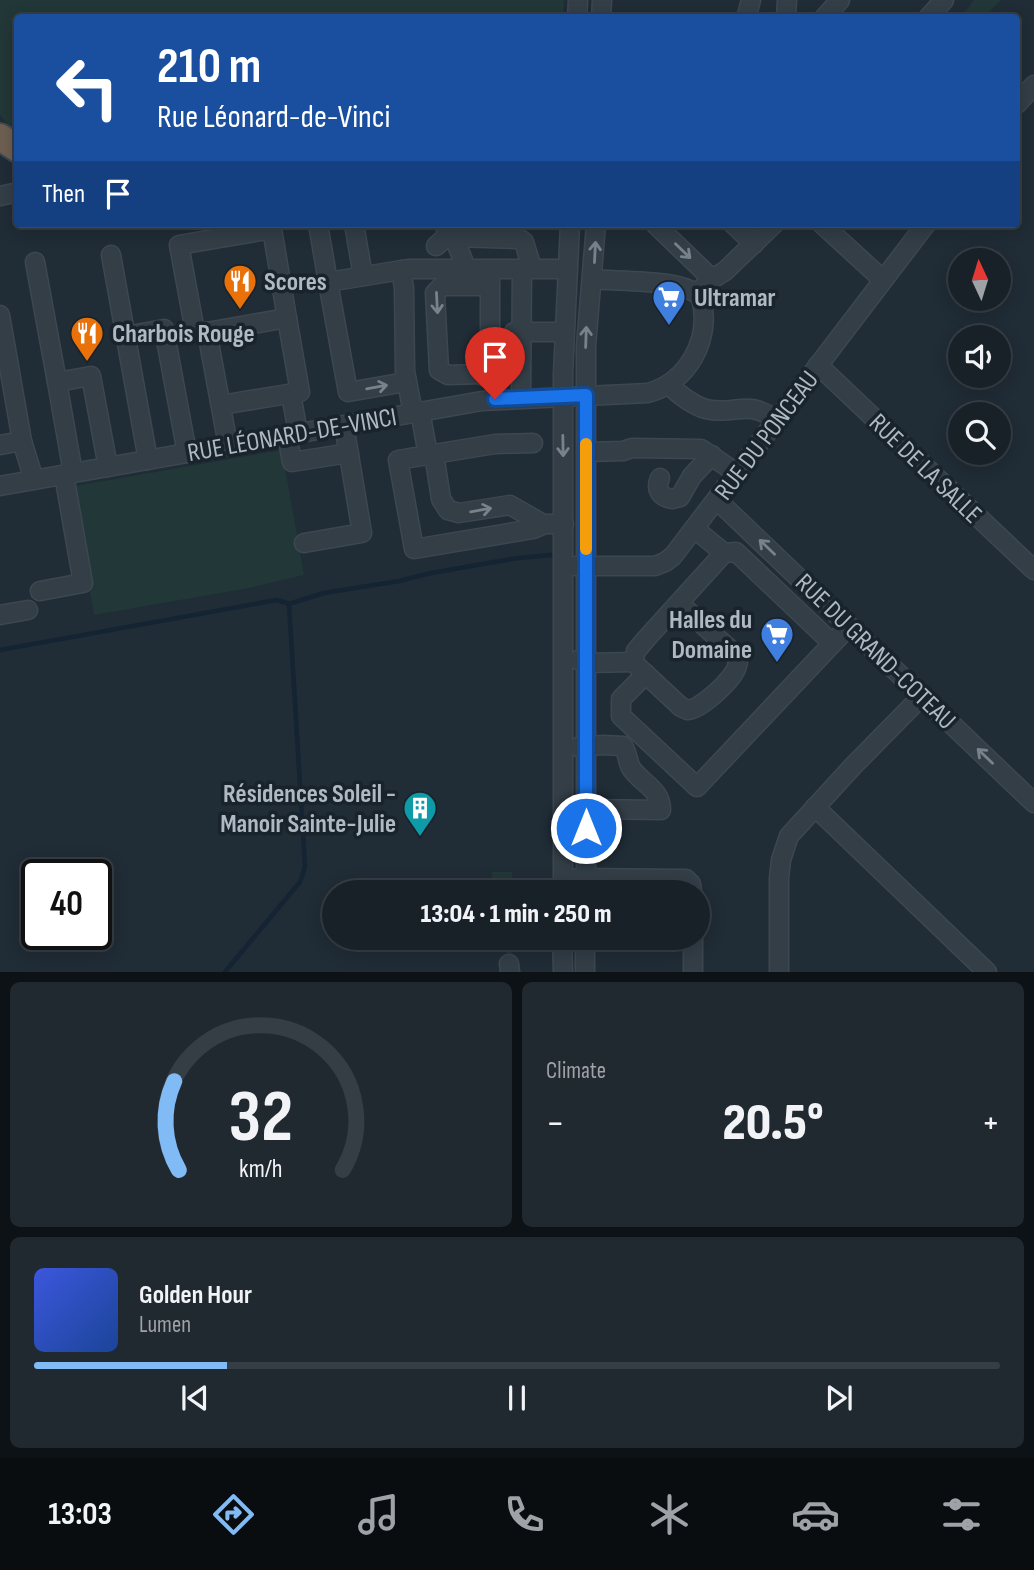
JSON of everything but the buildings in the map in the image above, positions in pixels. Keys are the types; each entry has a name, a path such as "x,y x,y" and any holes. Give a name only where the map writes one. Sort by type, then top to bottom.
{"street":[{"path":"828,14 840,0"},
{"path":"932,14 944,0"},
{"path":"1020,101 1034,85"},
{"path":"319,228 348,392 406,382"},
{"path":"355,228 363,276"},
{"path":"436,228 437,257"},
{"path":"563,880 563,397 570,228"},
{"path":"586,880 587,327 596,228"},
{"path":"659,228 712,279"},
{"path":"738,228 754,244"},
{"path":"697,293 725,271 770,228"},
{"path":"826,228 883,280"},
{"name":"RUE DU PONCEAU","path":"564,566 660,565 673,556 923,228"},
{"path":"220,405 300,392 272,229 179,245 194,326 199,331 207,332 287,318"},
{"path":"437,257 450,231"},
{"path":"450,231 520,239 524,242 527,268 506,332 484,371 484,400"},
{"path":"450,231 461,268"},
{"path":"111,255 148,460"},
{"path":"328,282 401,270 437,257 490,277"},
{"path":"35,262 57,382 83,583 40,591"},
{"path":"521,369 448,375 439,370 435,293 442,286 527,268 568,269"},
{"path":"401,270 406,382 431,454 441,499 448,510 458,513 510,505 543,524"},
{"path":"490,277 506,332 521,369 521,397"},
{"path":"592,279 676,285 697,293 703,306 701,346 696,356 669,385 706,409 757,408 776,420"},
{"path":"0,315 4,354 34,480"},
{"path":"126,336 164,329 187,453"},
{"path":"207,332 228,445"},
{"path":"506,332 564,332"},
{"name":"RUE DE LA SALLE","path":"818,365 1034,570"},
{"path":"57,382 91,376 108,467"},
{"name":"RUE LÉONARD-DE-VINCI","path":"0,486 484,400 648,393 669,385"},
{"path":"291,394 292,462 349,453"},
{"path":"304,543 362,533 344,425"},
{"path":"0,445 23,441"},
{"path":"533,443 495,444 398,460 414,549 543,524 564,524"},
{"path":"586,452 623,452 632,448 696,449 712,455 736,472"},
{"path":"660,478 657,488 660,494 673,499 680,497 692,475 712,455"},
{"name":"RUE DU GRAND-COTEAU","path":"717,500 1034,803"},
{"path":"695,528 724,553"},
{"path":"832,643 736,552 724,553 640,647 639,668 621,699 621,716 697,787 849,626"},
{"path":"564,596 573,615 576,656 579,661 639,668 681,707 688,710 703,705 738,664 736,655 679,603"},
{"path":"0,615 28,610"},
{"path":"779,971 780,860 789,836 922,696"},
{"path":"564,748 623,746 631,768 660,797 661,810 587,809"},
{"path":"815,807 987,971"},
{"path":"669,880 687,880"},
{"path":"562,950 563,971"},
{"path":"585,950 585,971"},
{"path":"692,950 693,971"}],"green space":[{"path":"0,0 564,0 563,14 14,14 14,132 0,115"},
{"path":"974,0 1001,0 987,14 963,14"},
{"path":"282,450 304,575 244,589 94,615 73,496 75,486"},
{"path":"492,872 512,872 512,880 492,880"}],"waterway":[{"path":"289,604 324,593 518,558 551,555"},
{"path":"0,650 277,600 289,604 305,867 300,882 225,972"}],"slow traffic":[{"path":"586,444 586,549"}],"place":[{"name":"Scores","path":"240,311"},
{"name":"Ultramar","path":"669,327"},
{"name":"Charbois Rouge","path":"87,363"},
{"name":"Halles du Domaine","path":"777,664"},
{"name":"Résidences Soleil - Manoir Sainte-Julie","path":"420,838"}],"route":[{"path":"495,399 586,395 586,828"}]}
